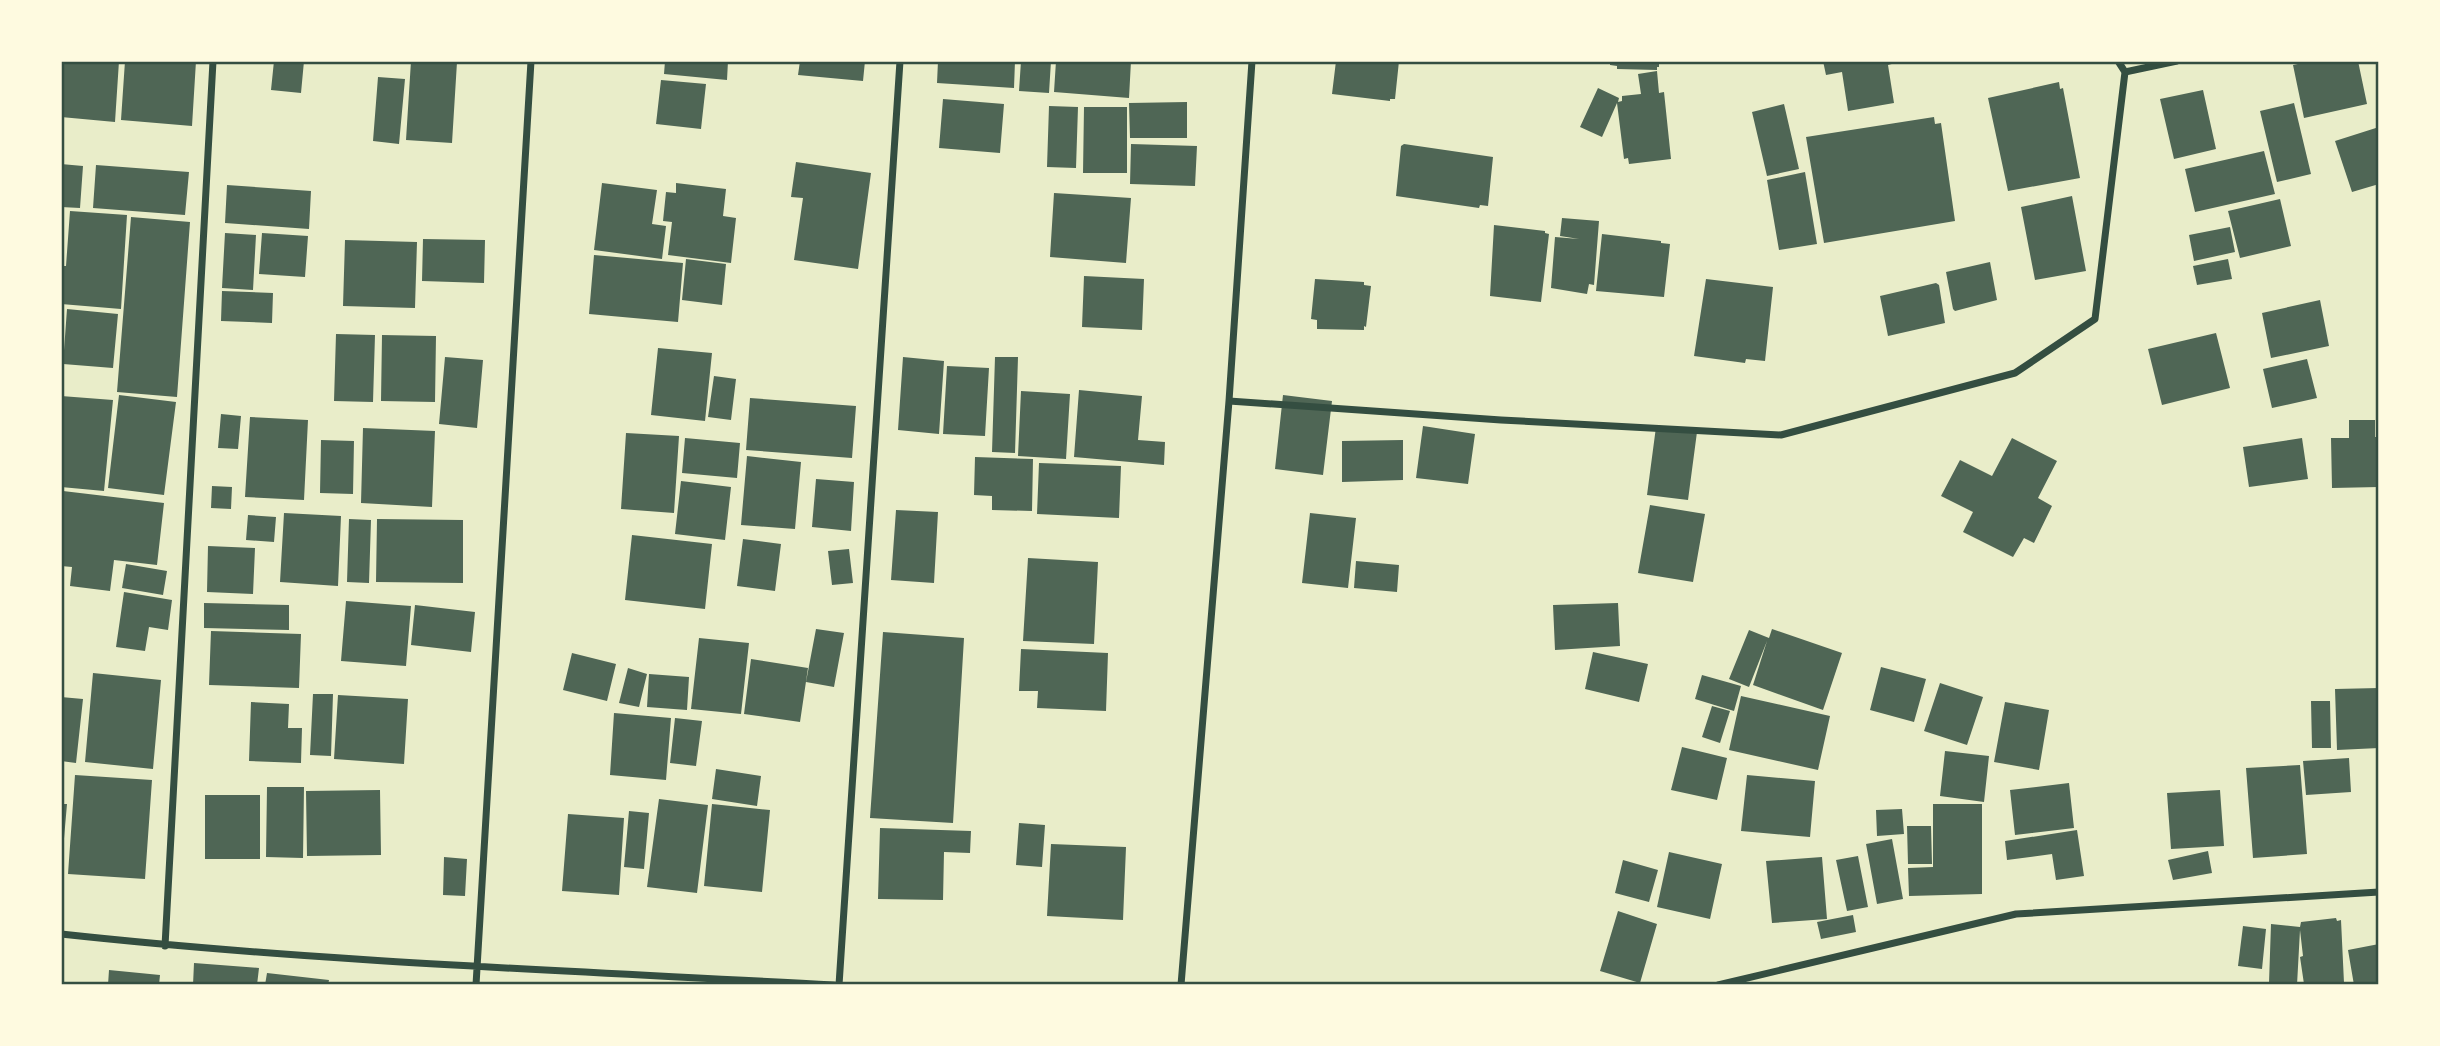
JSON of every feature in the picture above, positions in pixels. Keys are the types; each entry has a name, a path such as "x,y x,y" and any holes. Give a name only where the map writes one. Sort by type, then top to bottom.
{"street":[{"path":"165,946 213,61"},
{"path":"476,985 531,61"},
{"path":"61,934 165,946 837,985 900,61"},
{"path":"1181,985 1229,401 1252,61"},
{"path":"1229,401 1502,420 1781,435 2015,373 2095,319 2124,72 2118,61"},
{"path":"2124,72 2177,61"},
{"path":"1718,985 2016,914 2379,892"}],"building":[{"path":"61,61 119,61 115,122 61,117"},
{"path":"125,61 196,61 192,126 121,120"},
{"path":"274,61 304,61 301,93 271,90"},
{"path":"411,61 457,62 452,143 406,140"},
{"path":"665,61 728,61 727,80 664,74"},
{"path":"800,61 865,61 863,81 798,75"},
{"path":"938,61 1015,61 1014,88 937,83"},
{"path":"1021,61 1051,61 1049,93 1019,91"},
{"path":"1056,61 1131,61 1129,98 1054,92"},
{"path":"1336,61 1399,61 1395,99 1390,101 1332,94"},
{"path":"1610,61 1659,61 1659,67 1657,70 1617,69 1617,66 1610,65"},
{"path":"1823,61 1903,61 1888,65 1894,103 1848,111 1842,72 1826,75"},
{"path":"2312,61 2358,61 2367,104 2304,118 2293,65"},
{"path":"1657,71 1659,93 1664,92 1671,159 1629,164 1628,158 1624,159 1617,103 1602,137 1580,127 1598,88 1619,98 1618,102 1622,101 1622,96 1641,94 1638,74"},
{"path":"378,77 405,79 399,144 373,141"},
{"path":"661,80 706,84 701,129 656,124"},
{"path":"2059,82 2060,89 2063,88 2080,178 2008,191 1988,98"},
{"path":"2203,90 2216,149 2174,159 2160,99"},
{"path":"943,99 1004,104 1000,153 939,148"},
{"path":"1187,102 1187,138 1130,138 1129,103"},
{"path":"2294,103 2311,174 2277,182 2260,111"},
{"path":"1784,104 1799,169 1767,176 1752,112"},
{"path":"1049,106 1078,107 1076,168 1047,167"},
{"path":"1084,107 1127,107 1127,173 1083,173"},
{"path":"1934,117 1935,124 1941,123 1955,221 1824,243 1806,137"},
{"path":"2379,127 2379,184 2352,192 2335,141"},
{"path":"1131,144 1197,146 1195,186 1130,184"},
{"path":"1404,144 1493,157 1488,206 1480,205 1479,208 1396,196 1401,146"},
{"path":"2264,151 2275,194 2195,212 2185,169"},
{"path":"796,162 871,173 858,269 794,260 803,198 791,197"},
{"path":"61,164 83,166 80,208 61,207"},
{"path":"96,165 189,172 185,215 93,208"},
{"path":"1805,172 1817,244 1779,250 1767,180"},
{"path":"602,183 657,190 652,224 666,226 662,259 594,250"},
{"path":"676,183 726,189 723,216 736,218 731,263 668,255 672,222 663,221 666,192 676,193"},
{"path":"227,185 311,191 309,229 225,223"},
{"path":"1054,193 1131,198 1126,263 1050,257"},
{"path":"2072,196 2086,271 2035,280 2021,207"},
{"path":"2280,199 2291,246 2240,258 2228,211"},
{"path":"70,211 127,215 121,309 61,304 61,266 66,266"},
{"path":"131,217 190,222 177,397 117,392"},
{"path":"1562,218 1599,221 1594,285 1589,284 1587,294 1551,288 1555,237 1579,239 1560,236"},
{"path":"1494,225 1545,231 1549,234 1541,302 1490,296"},
{"path":"2230,227 2235,252 2194,261 2189,235"},
{"path":"225,233 256,235 253,290 222,288"},
{"path":"262,233 308,236 305,277 259,274"},
{"path":"1602,234 1670,244 1664,297 1596,291"},
{"path":"423,239 485,240 484,283 422,281"},
{"path":"345,240 417,242 415,308 343,306"},
{"path":"594,255 683,263 678,322 589,314"},
{"path":"686,259 726,264 722,305 682,300"},
{"path":"2228,259 2232,279 2197,285 2193,266"},
{"path":"1990,262 1997,300 1955,311 1946,272"},
{"path":"1084,276 1144,279 1142,330 1082,327"},
{"path":"1315,279 1364,282 1364,285 1371,286 1364,330 1317,329 1317,320 1311,319"},
{"path":"1706,279 1773,287 1765,361 1746,359 1745,363 1694,356"},
{"path":"1936,283 1939,285 1945,323 1888,336 1880,296"},
{"path":"222,291 273,293 272,323 221,321"},
{"path":"2320,300 2329,346 2271,358 2262,313"},
{"path":"67,309 118,314 113,368 63,364"},
{"path":"2216,333 2230,388 2162,405 2148,349"},
{"path":"336,334 375,335 373,402 334,401"},
{"path":"382,335 436,336 435,402 381,401"},
{"path":"658,348 712,353 705,421 651,415"},
{"path":"445,357 483,360 477,428 439,424"},
{"path":"903,357 944,361 939,434 898,430"},
{"path":"995,357 1018,357 1015,453 992,452"},
{"path":"2307,359 2317,398 2272,408 2263,369"},
{"path":"947,366 989,368 985,436 943,434"},
{"path":"714,376 736,379 731,420 708,417"},
{"path":"1079,390 1142,396 1138,440 1165,442 1164,465 1074,457"},
{"path":"1021,391 1070,394 1066,459 1018,456"},
{"path":"119,395 176,402 164,495 108,488"},
{"path":"1283,395 1332,401 1323,475 1275,469"},
{"path":"61,396 113,400 104,491 61,487"},
{"path":"750,398 856,406 852,458 746,450"},
{"path":"221,414 241,416 238,449 218,448"},
{"path":"250,417 308,420 304,500 245,497"},
{"path":"2349,420 2375,420 2375,437 2379,437 2379,487 2332,488 2331,438 2349,438"},
{"path":"1423,426 1475,434 1468,484 1416,478"},
{"path":"1656,427 1697,432 1688,500 1647,495"},
{"path":"363,428 435,431 432,507 361,503"},
{"path":"626,433 679,436 674,513 621,509"},
{"path":"685,438 740,443 737,478 682,473"},
{"path":"2012,438 2057,461 2038,498 2052,506 2034,543 2024,538 2013,557 1963,532 1973,512 1941,496 1960,460 1992,476"},
{"path":"2302,438 2308,479 2249,487 2243,447"},
{"path":"321,440 354,441 353,494 320,493"},
{"path":"1403,440 1403,480 1342,482 1342,441"},
{"path":"747,456 801,462 795,529 741,525"},
{"path":"975,457 1033,459 1032,511 992,510 992,496 974,495"},
{"path":"1039,463 1121,466 1119,518 1037,514"},
{"path":"816,479 854,482 851,531 812,527"},
{"path":"681,481 731,487 725,540 675,534"},
{"path":"212,486 232,487 231,509 211,508"},
{"path":"63,491 164,503 157,565 114,560 110,591 70,586 72,567 61,566"},
{"path":"1650,505 1705,514 1693,582 1638,573"},
{"path":"896,510 938,512 934,583 891,580"},
{"path":"284,513 341,516 338,586 280,582"},
{"path":"1310,513 1356,518 1348,588 1302,583"},
{"path":"248,515 276,517 274,542 246,540"},
{"path":"349,519 371,520 369,583 347,582"},
{"path":"377,519 463,520 463,583 376,582"},
{"path":"632,535 712,544 705,609 625,600"},
{"path":"743,539 781,544 775,591 737,586"},
{"path":"208,546 255,548 253,594 207,592"},
{"path":"849,549 853,583 832,585 828,551"},
{"path":"1028,558 1098,562 1094,644 1023,641"},
{"path":"1356,561 1399,565 1397,592 1354,588"},
{"path":"126,564 167,571 163,595 122,588"},
{"path":"124,592 172,600 168,630 149,627 145,651 116,647"},
{"path":"346,601 411,606 406,666 341,661"},
{"path":"204,603 289,605 289,630 204,628"},
{"path":"1618,603 1620,646 1555,650 1553,605"},
{"path":"415,605 475,612 471,652 411,645"},
{"path":"816,629 844,633 834,687 806,682"},
{"path":"1772,629 1842,653 1823,710 1753,685 1767,641 1749,687 1729,679 1749,630 1769,638"},
{"path":"211,631 301,634 299,688 209,685"},
{"path":"883,632 964,638 953,823 870,818"},
{"path":"699,638 749,643 741,714 691,709"},
{"path":"1021,649 1108,653 1106,711 1037,708 1038,691 1019,691"},
{"path":"1593,652 1648,664 1639,702 1585,689"},
{"path":"572,653 616,664 607,701 563,690"},
{"path":"751,659 808,668 800,722 744,714"},
{"path":"1881,667 1926,679 1914,722 1870,710"},
{"path":"628,668 647,674 639,707 619,703"},
{"path":"93,673 161,680 153,769 85,762"},
{"path":"649,674 689,677 687,710 647,707"},
{"path":"1702,675 1741,686 1734,711 1695,699"},
{"path":"1940,683 1983,697 1967,745 1924,731"},
{"path":"2379,688 2379,748 2337,750 2335,689"},
{"path":"313,694 333,694 331,756 310,755"},
{"path":"338,695 408,699 404,764 334,759"},
{"path":"1741,696 1830,716 1818,770 1729,750"},
{"path":"61,697 83,699 76,763 61,761"},
{"path":"2311,701 2330,701 2331,748 2312,748"},
{"path":"251,702 289,704 288,728 302,728 301,763 249,761"},
{"path":"2005,702 2049,710 2039,770 1994,762"},
{"path":"1712,706 1730,711 1720,743 1702,737"},
{"path":"614,713 671,718 666,780 610,775"},
{"path":"675,718 702,721 696,766 670,763"},
{"path":"1682,747 1727,758 1717,800 1671,790"},
{"path":"1945,751 1989,756 1984,802 1940,796"},
{"path":"2349,758 2351,792 2306,795 2303,761"},
{"path":"2300,765 2307,854 2253,858 2246,768"},
{"path":"716,769 761,776 757,806 712,799"},
{"path":"75,775 152,780 145,879 68,874"},
{"path":"1747,775 1815,781 1810,837 1741,831"},
{"path":"2069,783 2074,828 2015,835 2010,790"},
{"path":"267,787 304,787 303,858 266,857"},
{"path":"380,790 381,855 307,856 306,791"},
{"path":"2220,790 2224,846 2171,849 2167,793"},
{"path":"205,795 260,795 260,859 205,859"},
{"path":"659,799 708,805 697,893 647,887"},
{"path":"61,804 67,804 63,850 61,850"},
{"path":"712,804 770,810 762,892 704,886"},
{"path":"1933,804 1982,804 1982,894 1909,896 1908,868 1933,867"},
{"path":"1902,809 1904,834 1877,836 1876,810"},
{"path":"629,811 649,813 644,869 624,867"},
{"path":"568,814 624,818 619,895 562,891"},
{"path":"1019,823 1045,825 1042,867 1016,865"},
{"path":"1907,826 1931,826 1932,864 1908,864"},
{"path":"880,828 971,831 970,853 944,852 943,900 878,899"},
{"path":"2077,830 2084,876 2056,880 2052,854 2007,860 2005,841"},
{"path":"1892,839 1903,899 1877,904 1866,844"},
{"path":"1051,844 1126,847 1123,920 1047,916"},
{"path":"2208,851 2212,873 2173,880 2168,860"},
{"path":"1669,852 1722,864 1710,919 1657,907"},
{"path":"1858,856 1868,907 1847,911 1836,860"},
{"path":"444,857 467,859 465,896 443,895"},
{"path":"1822,857 1827,919 1772,923 1766,861"},
{"path":"1623,860 1658,870 1649,902 1615,893"},
{"path":"1618,911 1657,924 1640,983 1600,971"},
{"path":"1853,915 1856,932 1821,939 1817,922"},
{"path":"2336,918 2337,921 2341,920 2344,983 2304,984 2300,930 2297,985 2269,983 2271,924 2300,927 2301,922"},
{"path":"2243,926 2266,929 2262,969 2238,966"},
{"path":"2379,944 2379,985 2354,985 2348,950"},
{"path":"194,963 259,968 257,985 193,985"},
{"path":"109,970 160,975 159,985 108,985"},
{"path":"267,973 329,980 328,985 265,985"}]}
